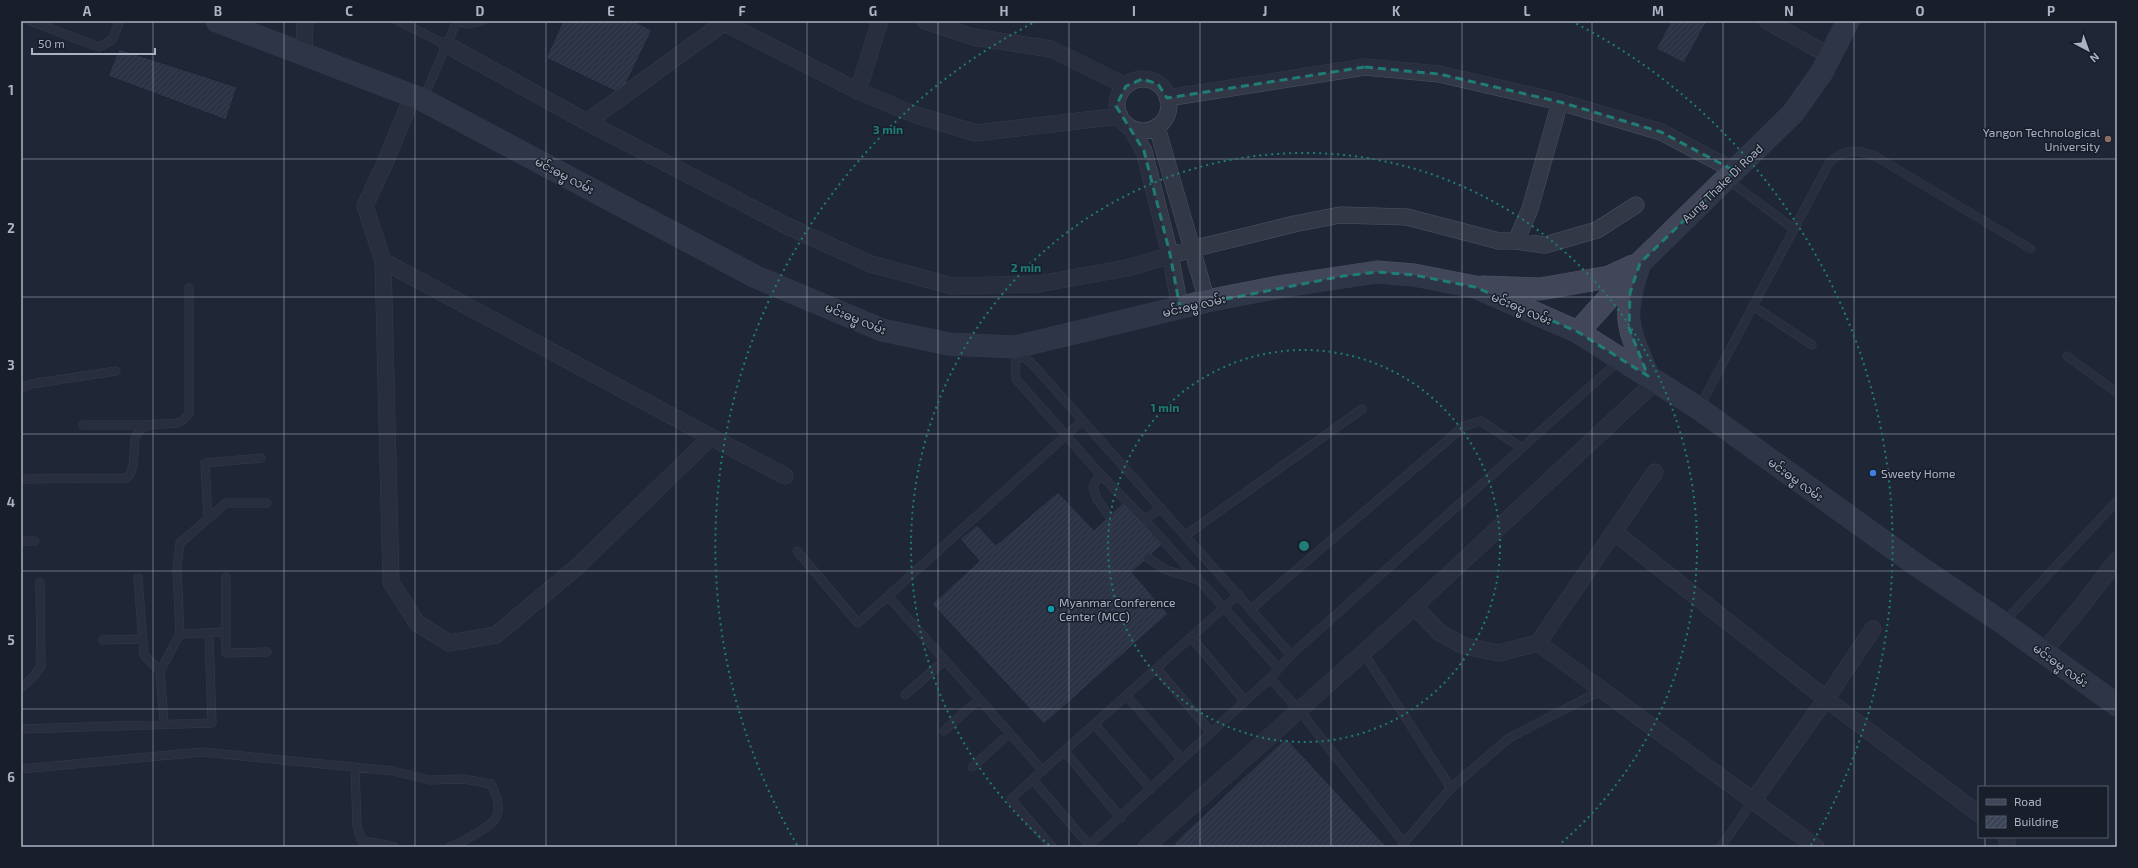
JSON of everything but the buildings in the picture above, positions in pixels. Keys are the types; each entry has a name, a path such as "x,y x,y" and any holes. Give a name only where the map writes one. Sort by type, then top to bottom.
{"main road":[{"name":"မင်းဓမ္မ လမ်း","path":"217,21 418,97 756,277 882,330 949,344 1009,351 1015,347 1207,301 1284,286 1376,272 1414,275 1476,287 1578,332 1698,408 1915,564 2003,623 2117,704"},
{"name":"Aung Thake Di Road","path":"1578,332 1640,262 1793,113 1830,56 1848,21"},
{"path":"1476,287 1500,286 1540,289 1609,277 1640,262"},
{"path":"1640,262 1630,293 1629,328 1652,379"}],"street":[{"path":"304,53 305,21"},
{"path":"858,90 880,21"},
{"path":"925,21 973,37 1051,49 1126,86"},
{"path":"1767,21 1830,56"},
{"path":"587,122 724,22 858,90 913,114 976,133 1120,116"},
{"path":"447,45 587,122 789,228 871,264 952,286 1038,284 1127,268 1170,254 1294,224 1340,215 1407,217 1499,241 1516,241 1545,245 1597,230 1636,205"},
{"path":"1167,98 1365,67 1439,74 1560,102 1661,132 1731,175"},
{"path":"1142,79 1158,84 1167,98 1167,114 1157,127 1149,130 1140,131 1125,125 1116,106 1120,93 1126,86 1142,79"},
{"path":"418,97 365,206 383,260 391,582 417,623 449,643 496,635 578,566 711,437"},
{"path":"1516,241 1530,209 1560,102"},
{"path":"1157,127 1207,301"},
{"path":"1131,128 1144,151 1170,254 1180,308"},
{"path":"383,260 785,476"},
{"path":"1154,844 1414,606 1652,379"},
{"path":"1414,606 1440,633 1464,646 1499,653 1538,643 1655,472"},
{"path":"1614,532 1826,699 1978,813"},
{"path":"2043,652 2080,608 2117,560"},
{"path":"1752,802 1826,699 1873,629"},
{"path":"1538,643 1752,802 1816,847"}],"lane":[{"path":"30,21 99,47 112,40 120,21"},
{"path":"398,21 447,45"},
{"path":"418,97 447,45 458,21 467,24 482,21"},
{"path":"1698,408 1829,164 1835,157 1845,152 1856,150 1875,156 2031,249"},
{"path":"1731,175 1794,229"},
{"path":"83,425 149,425 180,422 189,413 189,288"},
{"path":"1753,306 1812,345"},
{"path":"1009,351 1028,360 1239,594 1291,655"},
{"path":"1009,351 1016,379 1100,474 1145,520 1278,668"},
{"path":"2067,356 2117,393"},
{"path":"1033,780 1088,846 1121,818 1182,759 1270,678 1291,655 1621,359"},
{"path":"21,388 31,384 116,371"},
{"path":"1186,535 1362,409"},
{"path":"797,552 858,623 1082,421"},
{"path":"1251,609 1464,426 1481,421 1522,448"},
{"path":"21,479 127,478 134,468 136,435 149,425"},
{"path":"208,519 205,463 261,458"},
{"path":"1100,474 1094,488 1097,499 1109,516"},
{"path":"2003,623 2117,501"},
{"path":"164,724 160,671 180,634 177,567 180,543 226,503 267,503"},
{"path":"1145,520 1161,508"},
{"path":"21,541 35,541"},
{"path":"1148,558 1166,570 1200,580"},
{"path":"226,577 226,653 267,652"},
{"path":"138,578 144,655 160,671"},
{"path":"21,688 35,675 41,666 40,582"},
{"path":"1052,847 1011,799 1157,669 1223,606 1239,594"},
{"path":"888,596 1043,771"},
{"path":"180,634 208,634 225,632"},
{"path":"21,729 164,724 212,724 208,634"},
{"path":"1190,637 1245,701"},
{"path":"103,640 143,639"},
{"path":"1363,652 1451,788"},
{"path":"905,695 945,660"},
{"path":"1157,669 1211,732"},
{"path":"1270,678 1299,710 1403,845 1451,788 1509,738 1602,690"},
{"path":"1127,696 1182,759"},
{"path":"944,731 979,699"},
{"path":"1095,725 1151,789"},
{"path":"972,767 1010,734"},
{"path":"21,769 202,752 393,771 430,780 464,780 491,784 498,796 497,818 491,825 449,847"},
{"path":"1064,752 1121,818"},
{"path":"355,767 357,826 362,844 394,847"},
{"path":"1721,847 1752,802"}],"highlighted area":[{"path":"1365,67 1439,74 1560,102 1661,132 1735,171 1640,263 1630,293 1629,328 1648,376 1578,332 1475,287 1414,275 1377,272 1343,276 1180,308 1170,254 1144,151 1116,106 1126,86 1142,79 1158,84 1167,98"}],"place":[{"name":"Yangon Technological University","path":"2108,139"},
{"name":"Sweety Home","path":"1873,473"},
{"name":"Myanmar Conference Center (MCC)","path":"1051,609"}]}
